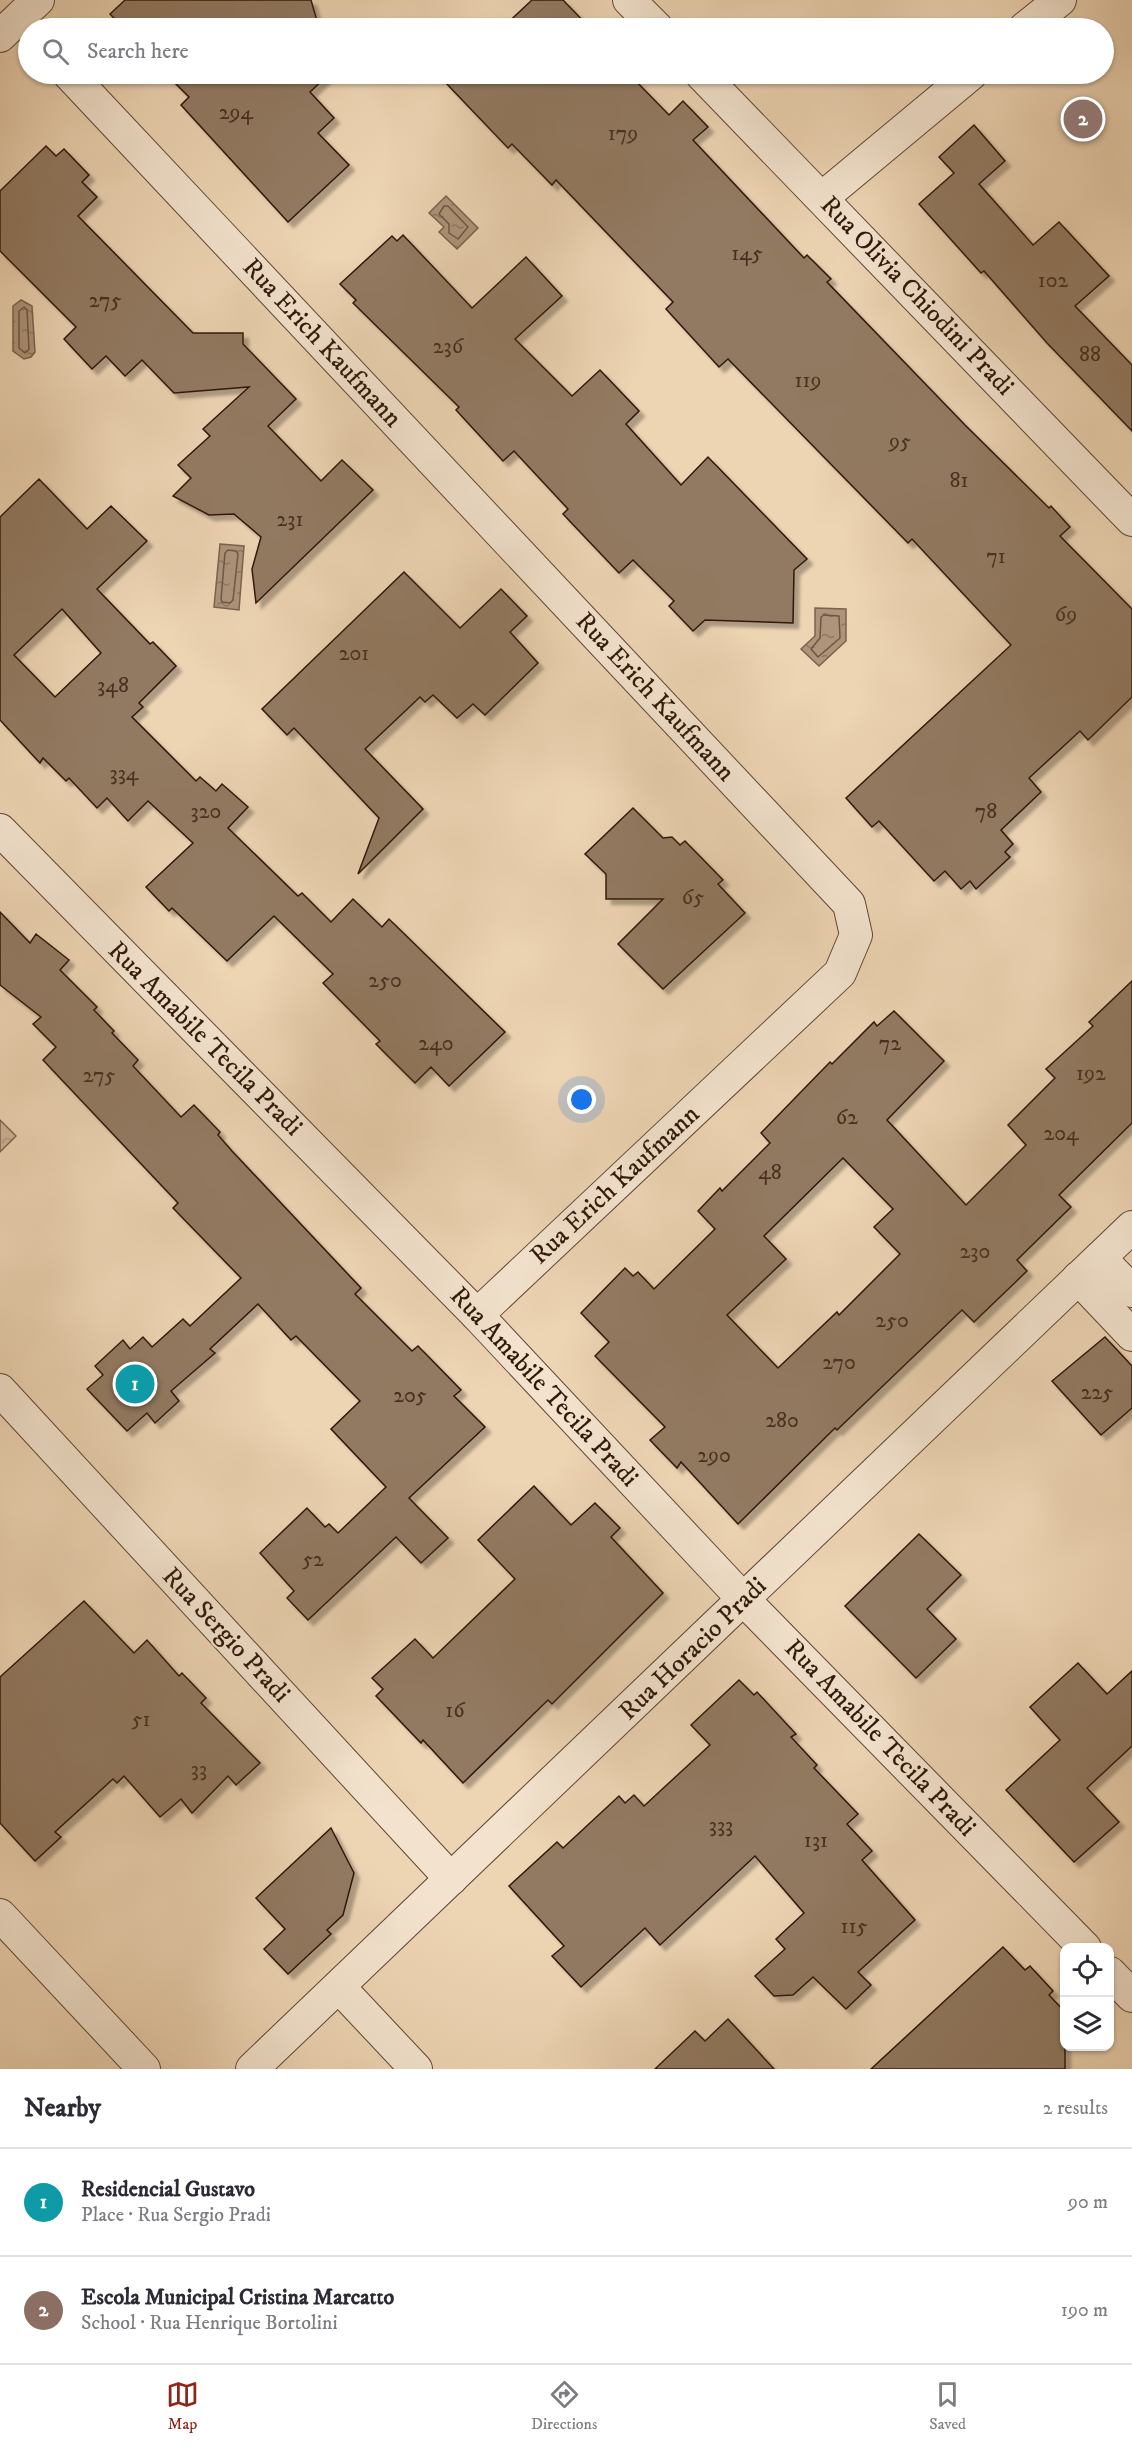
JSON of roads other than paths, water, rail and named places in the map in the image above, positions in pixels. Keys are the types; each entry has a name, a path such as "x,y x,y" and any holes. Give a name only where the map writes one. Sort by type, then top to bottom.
{"street":[{"path":"629,0 647,18"},
{"path":"1038,18 1060,0"},
{"name":"Rua Erich Kaufmann","path":"78,84 849,904 856,935 840,973 477,1315"},
{"name":"Rua Olivia Chiodini Pradi","path":"711,84 1132,520"},
{"path":"822,198 959,84"},
{"name":"Rua Amabile Tecila Pradi","path":"0,830 477,1315 744,1600 1081,1943"},
{"name":"Rua Horacio Pradi","path":"252,2069 1132,1227"},
{"path":"1089,1268 1132,1291"},
{"path":"1089,1268 1132,1335"},
{"name":"Rua Sergio Pradi","path":"0,1390 452,1879"},
{"path":"0,1915 144,2069"},
{"path":"1114,1977 1132,1996"},
{"path":"339,1987 416,2069"}],"water":[{"path":"446,196 478,228 457,249 439,232 444,227 429,213"},
{"path":"21,300 32,306 35,352 31,357 24,359 13,351 13,306"},
{"path":"220,544 244,546 239,610 214,607"},
{"path":"815,608 846,609 846,641 819,666 801,649 815,636"}],"place":[{"name":"Escola Municipal Cristina Marcatto","path":"1083,119"},
{"name":"Residencial Gustavo","path":"135,1384"}]}
